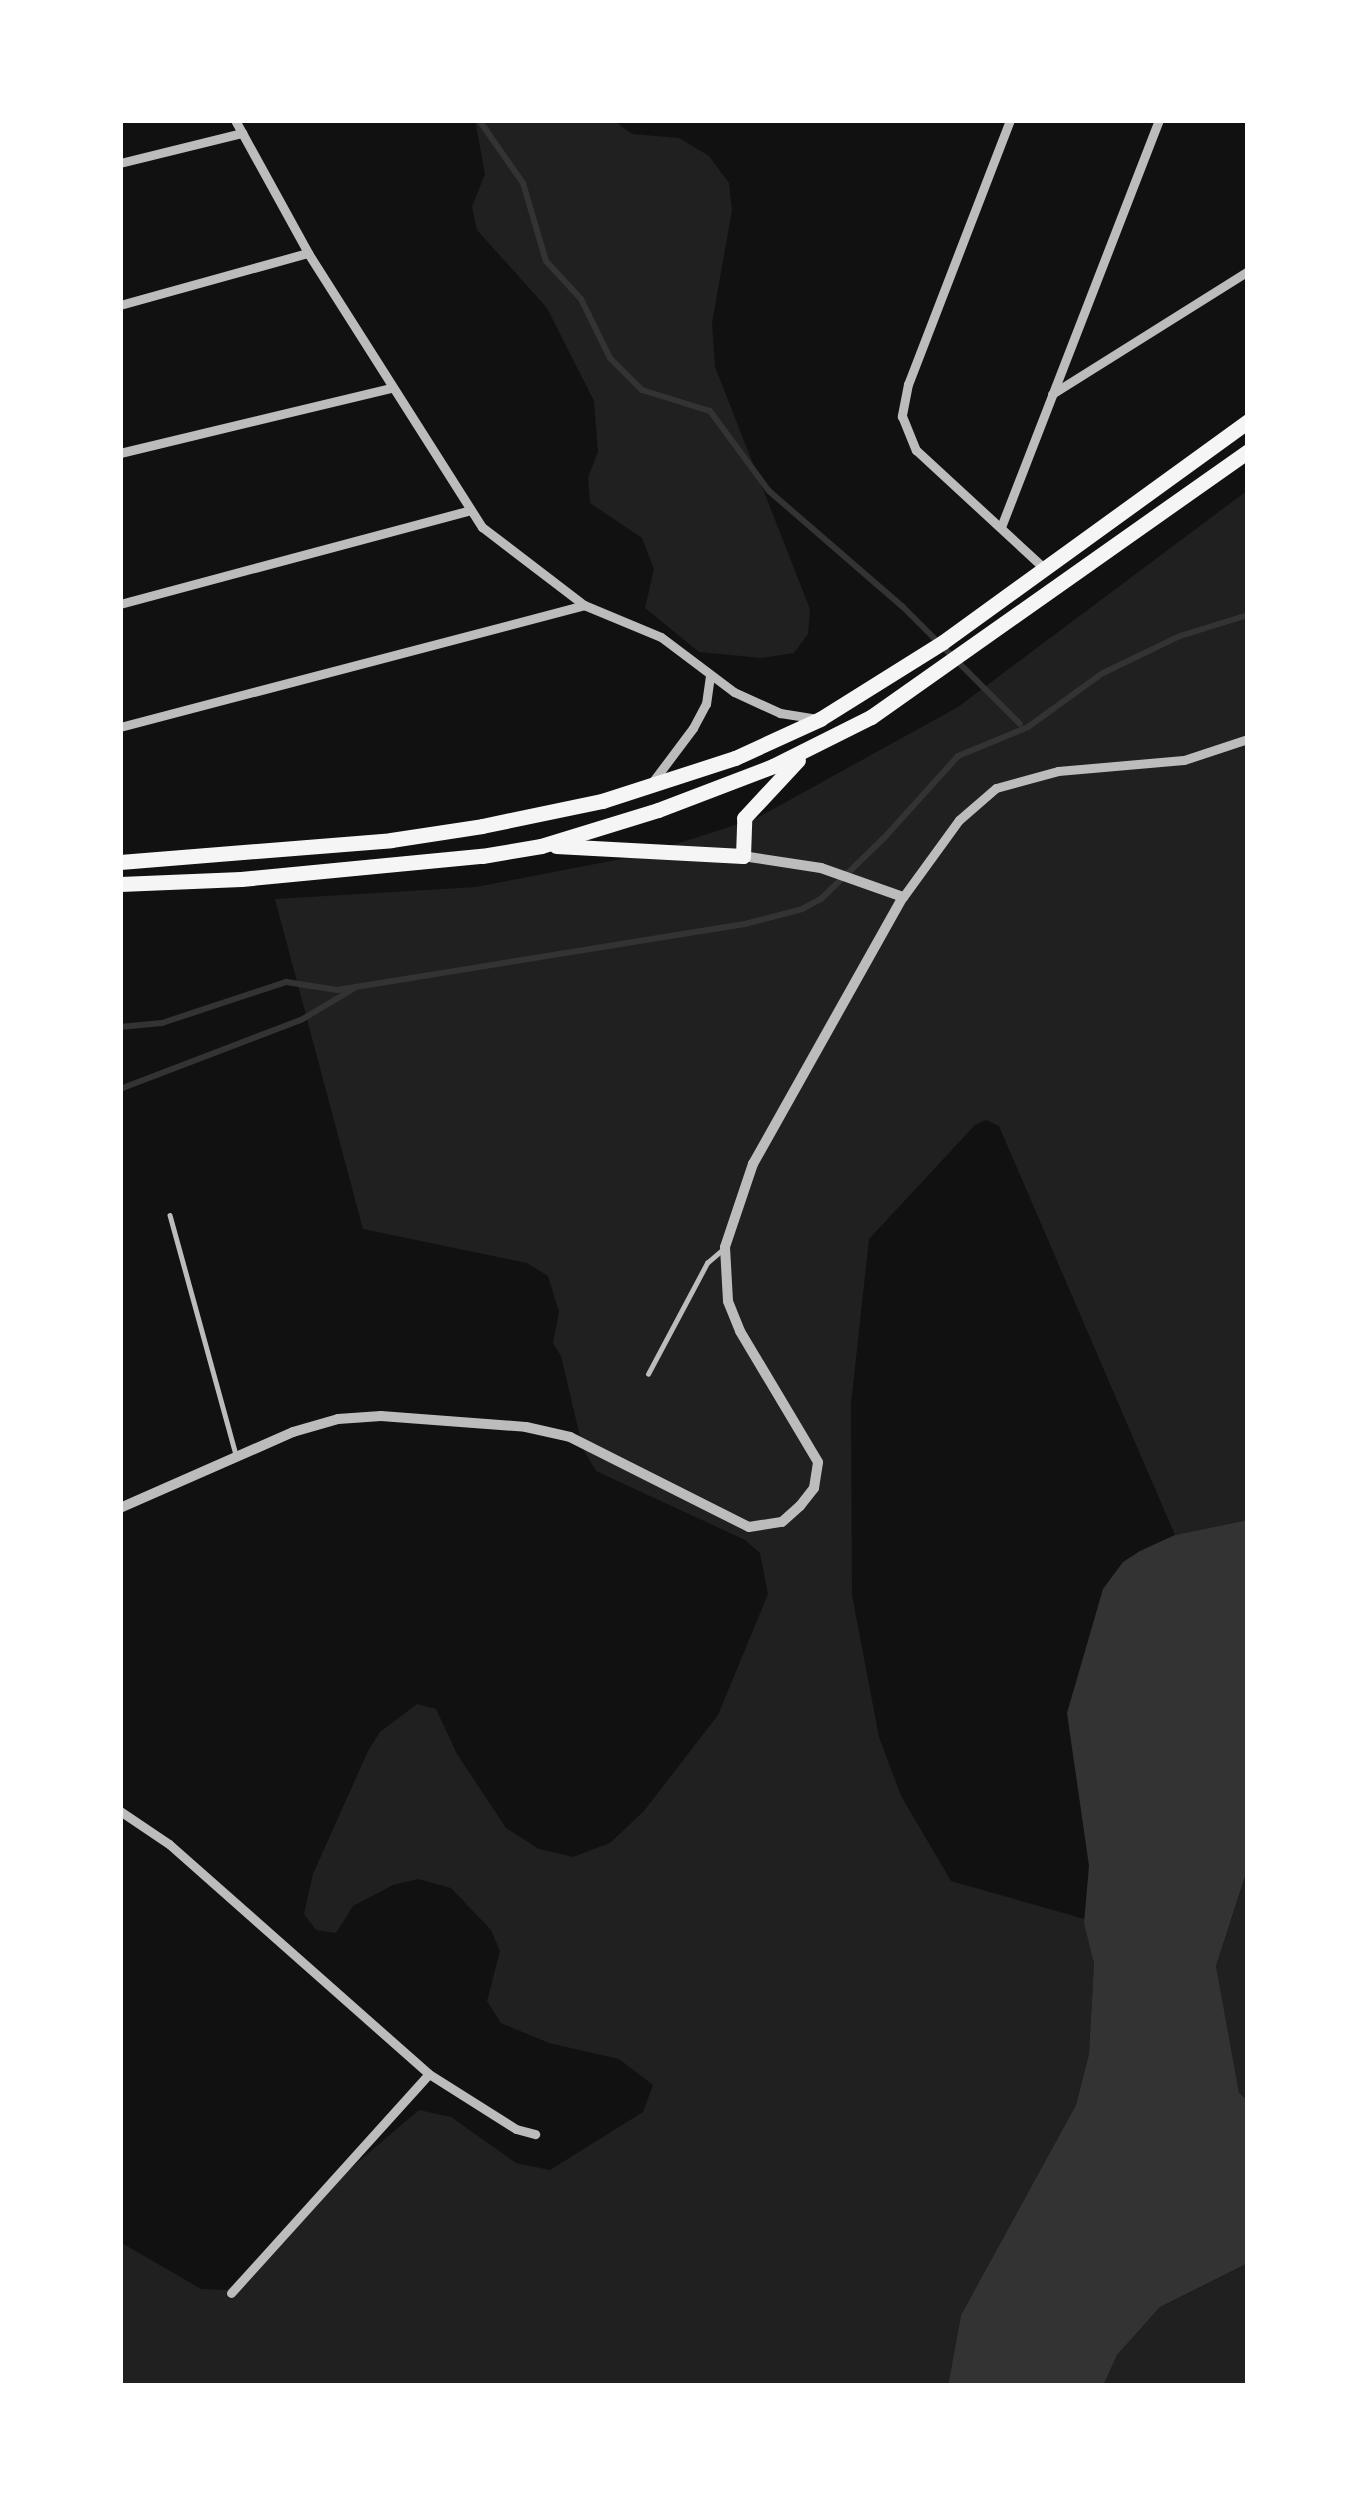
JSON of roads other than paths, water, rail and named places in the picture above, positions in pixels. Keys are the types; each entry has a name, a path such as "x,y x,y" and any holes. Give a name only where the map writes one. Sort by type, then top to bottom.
{"highway":[{"path":"120,862 391,840 562,809 735,758 820,719 1046,569 1248,421"},
{"path":"541,846 658,810 812,747 932,678 1248,452"},
{"path":"120,884 241,879 541,846 743,856 740,836 752,806 812,747"}],"street":[{"path":"235,120 308,253 391,388 471,510 498,541 584,605 661,637 710,676 756,704 820,719"},
{"path":"1010,120 903,400 906,434 916,449 1046,569"},
{"path":"1001,527 1159,120"},
{"path":"120,163 242,133"},
{"path":"120,305 308,253"},
{"path":"1052,394 1248,271"},
{"path":"120,453 391,388"},
{"path":"120,604 471,510"},
{"path":"120,728 584,605"},
{"path":"648,787 693,728 706,704 710,676"},
{"path":"120,1508 236,1455 338,1419 434,1417 526,1426 570,1437 731,1521 749,1527 782,1522 814,1488 818,1462 740,1331 728,1300 725,1247 753,1163 902,898 959,820 996,788 1058,771 1184,760 1248,739"},
{"path":"743,856 820,868 902,898"},
{"path":"120,1811 169,1844 429,2074 516,2129 535,2134"},
{"path":"231,2293 429,2074"}],"lane":[{"path":"170,1215 236,1455"},
{"path":"648,1373 707,1263 725,1247"}],"waterway":[{"path":"479,120 523,183 546,261 581,299 610,358 642,390 710,411 769,491 903,607 1020,724"},
{"path":"120,1027 162,1023 286,982 337,990 745,924 802,909 821,899 884,838 958,756 1028,727 1103,673 1180,636 1248,615"},
{"path":"120,1089 301,1020 353,989"}]}
